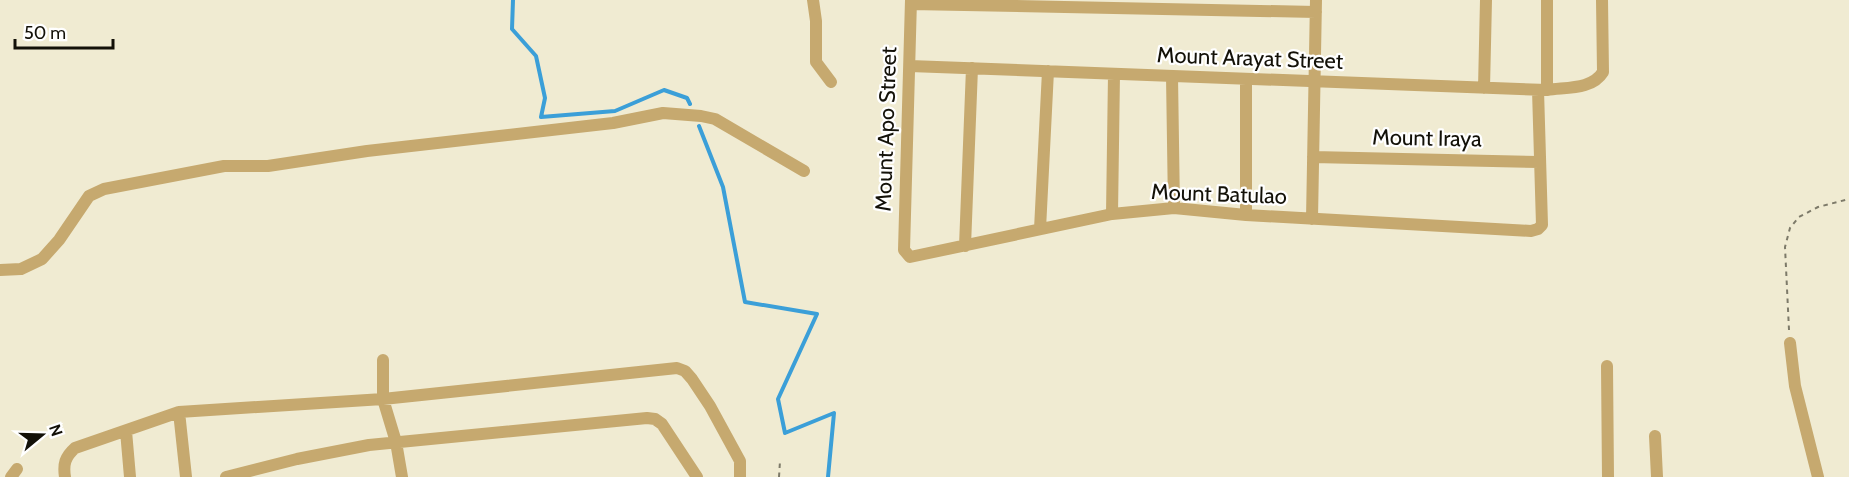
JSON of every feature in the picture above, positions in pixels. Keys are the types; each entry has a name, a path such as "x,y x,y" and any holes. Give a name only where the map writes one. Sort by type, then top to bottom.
{"street":[{"path":"813,0 816,21 816,62 831,82"},
{"path":"1484,88 1486,0"},
{"path":"1539,162 1547,0"},
{"name":"Mount Arayat Street","path":"910,66 1543,90 1589,85 1598,80 1603,72 1602,0"},
{"path":"911,2 1316,6 1312,219"},
{"name":"Mount Apo Street","path":"910,257 904,250 911,2"},
{"path":"965,246 972,68"},
{"path":"1040,229 1048,71"},
{"path":"1112,214 1114,74"},
{"path":"1172,76 1173,208"},
{"path":"1245,79 1246,215"},
{"path":"0,270 21,269 42,259 59,240 88,196 104,189 224,166 276,165 367,151 613,123 663,113 715,119 804,171"},
{"name":"Mount Iraya","path":"1313,156 1539,162"},
{"name":"Mount Batulao","path":"910,257 1112,214 1173,208 1246,215 1531,231 1542,225 1539,162"},
{"path":"1790,343 1795,386 1818,477"},
{"path":"383,360 383,399 396,442 402,477"},
{"path":"1607,366 1608,477"},
{"path":"65,477 63,466 67,455 75,448 179,412 383,399 677,368 685,371 692,379 710,406 740,461 739,477"},
{"path":"179,412 186,477"},
{"path":"226,477 369,445 647,418 655,419 662,424 697,477"},
{"path":"126,431 130,477"},
{"path":"1655,436 1657,477"}],"path":[{"path":"1790,343 1785,247 1790,228 1799,218 1818,207 1849,200"},
{"path":"779,477 780,461"}],"waterway":[{"path":"513,0 512,29 536,56 545,98 541,117 615,111 664,90 687,98 690,104"},
{"path":"699,126 723,187 745,302 817,314 778,399 785,433 834,413 828,477"}]}
